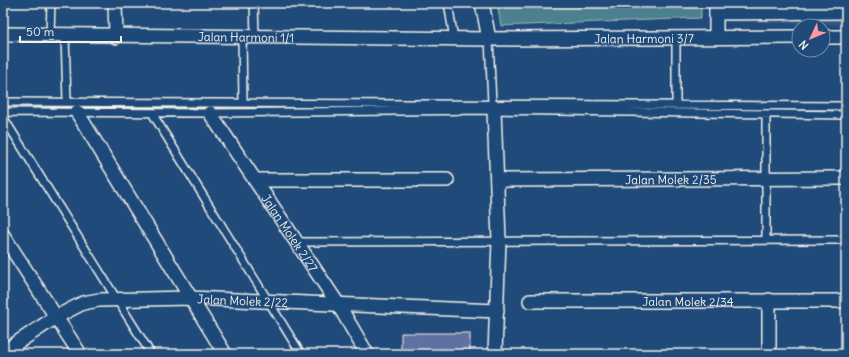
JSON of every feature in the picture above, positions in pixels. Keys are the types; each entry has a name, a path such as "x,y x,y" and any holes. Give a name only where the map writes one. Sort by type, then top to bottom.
{"street":[{"path":"115,3 116,36"},
{"path":"482,3 489,39"},
{"path":"716,37 716,8 846,12"},
{"name":"Jalan Harmoni 1/1","path":"3,34 489,39"},
{"name":"Jalan Harmoni 3/7","path":"489,39 791,37"},
{"path":"831,37 846,37"},
{"path":"493,107 497,180 498,240 495,354"},
{"path":"77,112 225,354"},
{"name":"Jalan Molek 2/27","path":"210,113 338,304 367,354"},
{"name":"Jalan Molek 2/35","path":"497,180 846,178"},
{"path":"255,180 447,180"},
{"path":"3,235 80,354"},
{"name":"Jalan Molek 2/22","path":"3,352 56,317 83,303 118,299 190,298 497,311"},
{"path":"769,300 769,354"},
{"name":"Jalan Molek 2/34","path":"530,301 846,301"}],"lane":[{"path":"50,35 51,3"},
{"path":"254,3 255,36"},
{"path":"448,3 454,38"},
{"path":"65,35 67,102"},
{"path":"242,36 243,103"},
{"path":"676,38 676,105"},
{"path":"489,39 493,107"},
{"path":"3,102 243,103 846,115"},
{"path":"3,112 210,113 493,107 676,105 846,106"},
{"path":"152,113 301,354"},
{"path":"766,114 766,240"},
{"path":"3,116 152,354"},
{"path":"296,242 498,240 846,240"}],"shaded area":[{"path":"709,3 846,3 846,25 831,25 831,18 791,18 791,23 709,21"}],"green space":[{"path":"497,3 701,3 701,18 501,26"}],"building":[{"path":"401,333 470,333 470,354 401,354"}]}
